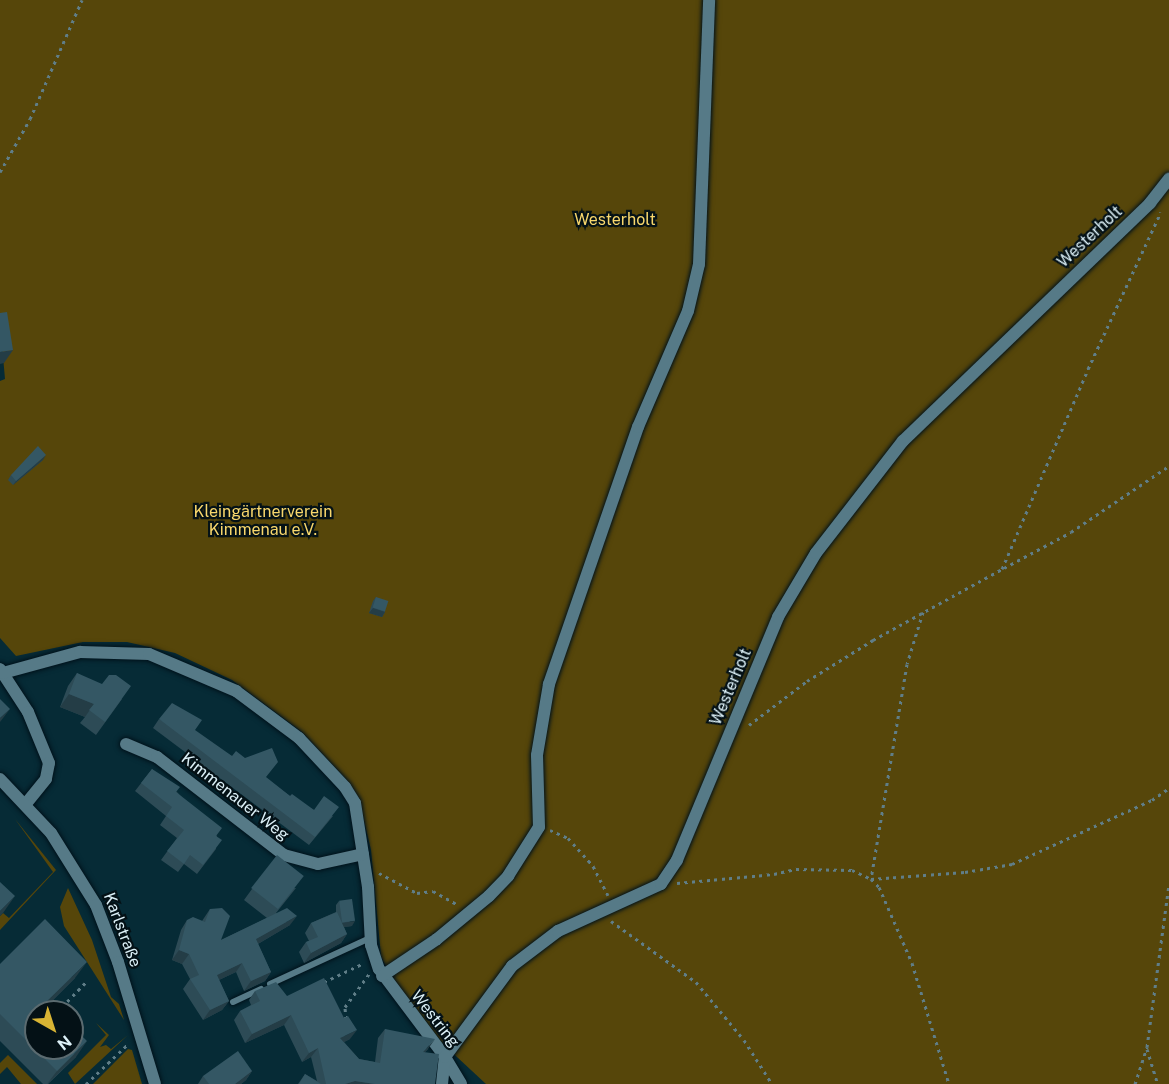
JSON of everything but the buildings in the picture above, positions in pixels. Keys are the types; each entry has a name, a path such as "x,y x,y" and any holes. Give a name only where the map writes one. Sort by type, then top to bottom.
{"street":[{"path":"25,805 48,775 50,763 28,712 2,671 62,655 123,651 159,657 227,687 290,731 345,786 357,810 366,870 370,938 377,974 471,912 508,876 539,827 537,755 549,684 638,427 687,311 699,264 710,0"},
{"name":"Westerholt","path":"661,884 677,860 778,617 816,553 862,490 945,397 1150,203 1169,179"},
{"name":"Kimmenauer Weg","path":"126,744 157,757 284,855 318,864 363,854"},
{"name":"Karlstraße","path":"0,779 66,853 96,905 155,1084"},
{"path":"442,1084 445,1057 512,966 545,939 661,884"},
{"name":"Westring","path":"377,974 445,1057 461,1084"}],"lane":[{"path":"233,1002 370,938"}],"path":[{"path":"0,172 30,119 82,0"},
{"path":"1002,569 1162,207"},
{"path":"726,742 807,681 923,610 1071,532 1169,466"},
{"path":"871,879 907,664 923,610"},
{"path":"871,879 965,872 1012,864 1152,800 1169,788"},
{"path":"539,827 568,838 592,866 613,908"},
{"path":"661,884 774,874 796,868 852,870 871,879 879,887 912,963 949,1084"},
{"path":"366,870 400,882 417,893 433,891 471,912"},
{"path":"1135,1084 1147,1047 1169,885"},
{"path":"599,914 696,982 744,1040 772,1084"},
{"path":"327,994 321,983 368,961"},
{"path":"345,1026 345,1007 364,976 377,974"},
{"path":"69,1000 87,981"},
{"path":"86,1084 127,1044 141,1040"},
{"path":"1147,1047 1158,1084"}],"green space":[{"name":"Kleingärtnerverein Kimmenau e.V.","path":"0,0 1169,0 1169,1084 486,1084 443,1044 393,982 381,956 371,850 359,799 345,778 302,732 232,680 175,653 127,642 83,642 16,656 0,638 0,381 5,379 0,323"},
{"path":"15,819 56,870 0,930 0,916 3,913 9,918 53,872"},
{"path":"68,888 92,940 111,997 119,1004 124,1020 64,926 60,907"},
{"path":"96,1023 109,1035 100,1047 106,1045 111,1049 128,1035 75,1084 68,1073 81,1060 84,1060 84,1057 106,1035"},
{"path":"128,1049 132,1050 142,1084 93,1084"},
{"path":"8,1055 37,1084 21,1084 7,1067 0,1074 0,1063"}]}
